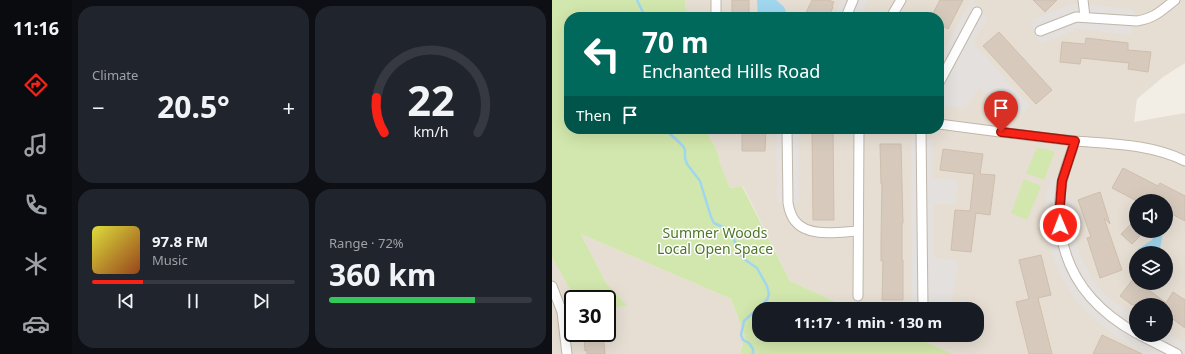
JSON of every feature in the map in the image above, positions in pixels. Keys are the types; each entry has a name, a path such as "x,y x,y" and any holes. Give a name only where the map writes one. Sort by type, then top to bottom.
{"street":[{"path":"716,0 716,12"},
{"path":"848,12 854,0"},
{"path":"894,12 901,0"},
{"path":"1083,0 1085,17"},
{"path":"1040,31 1076,17 1137,21 1146,20 1155,16 1175,0"},
{"path":"944,74 977,12"},
{"path":"944,125 1075,141 1133,146 1157,151 1185,162"},
{"path":"787,134 788,203 790,213 794,221 809,231 858,231"},
{"path":"858,296 859,134"},
{"path":"921,134 923,302"},
{"path":"1075,141 1062,181 1060,225 1063,244 1075,276 1098,307 1129,329"},
{"path":"552,286 562,312 567,354"},
{"path":"1154,342 1177,354"}],"shaded area":[{"path":"685,0 1185,0 1185,63 1163,77 1137,99 1134,122 1185,113 1185,354 953,354 926,342 984,342 984,302 836,302 790,281 743,186 730,188 720,163 717,150 708,134 944,134 944,12 687,12"},
{"path":"841,0 868,0 862,12 835,12"},
{"path":"971,0 973,0 987,18 973,43 1030,106 1023,113 1009,111 1005,113 980,87 965,108 944,106 944,51"},
{"path":"1073,3 1134,10 1131,35 1078,29 1040,44 1030,21"},
{"path":"776,134 799,134 799,203 777,203"},
{"path":"911,139 933,140 932,178 958,181 955,204 934,204 934,258 958,261 952,302 912,302"},
{"path":"1051,178 1069,182 1066,198 1074,201 1073,224 1080,256 1095,283 1108,298 1129,312 1129,342 1173,342 1173,337 1185,343 1185,354 1149,354 1128,344 1089,315 1074,298 1064,282 1050,248 1047,226 1046,195"},
{"path":"581,234 731,299 745,336 740,354 552,354 552,257 570,290 564,290 564,342 616,342 616,307 628,306 616,293 616,290 613,290 606,283"}],"green space":[{"name":"Summer Woods Local Open Space","path":"552,0 685,0 687,12 564,12 564,134 708,134 717,150 720,163 730,188 742,186 790,281 836,302 752,302 752,342 926,342 953,354 740,354 745,336 731,299 581,234 606,283 613,290 570,290 552,257"},
{"path":"1037,148 1055,152 1044,180 1026,173"},
{"path":"1024,179 1041,186 1027,220 1011,213"},
{"path":"616,293 628,306 616,307"}],"water":[{"path":"757,0 776,0 784,7 786,11 785,12 758,12"},
{"path":"1153,238 1162,238 1161,246 1143,246"}],"building":[{"path":"732,0 749,0 749,12 732,12"},
{"path":"812,0 828,0 834,2 831,12 806,12"},
{"path":"940,0 963,0 948,29 944,27 944,12 934,12"},
{"path":"1033,0 1057,0 1045,12"},
{"path":"999,32 1052,90 1036,104 983,46"},
{"path":"1086,38 1128,43 1128,50 1151,52 1148,72 1128,69 1129,63 1081,58 1080,64 1060,62 1062,42 1085,44"},
{"path":"742,134 766,134 765,151 742,151"},
{"path":"812,134 833,134 834,220 813,220"},
{"path":"880,144 901,144 903,300 882,300 883,261 881,261 882,184"},
{"path":"943,149 983,154 980,174 995,175 990,215 976,213 971,252 951,250 955,210 970,211 974,174 940,170"},
{"path":"1123,168 1158,186 1160,183 1185,196 1185,221 1173,215 1173,194 1129,194 1129,197 1112,188"},
{"path":"1100,192 1110,224 1104,218 1122,270 1100,278 1087,238 1091,237 1078,200"},
{"path":"1129,226 1129,238 1138,238 1132,244 1121,234"},
{"path":"1041,255 1051,295 1038,298 1052,354 1029,354 1016,302 1029,299 1019,260"},
{"path":"1129,284 1129,290 1149,290 1160,298 1129,298 1129,303 1120,296"},
{"path":"1173,292 1185,300 1185,328 1173,319 1173,298 1169,298"},
{"path":"1102,335 1142,354 1093,354"},
{"path":"584,342 604,342 605,354 587,354 587,350 585,351"}],"waterway":[{"path":"637,0 643,12"},
{"path":"670,134 683,146 685,150 687,164 700,181 714,223 723,227 732,235 739,252 744,259 757,268 767,286 769,294 767,300 744,321 741,335 743,340 749,343 753,349 753,354"}],"route":[{"path":"1001,132 1075,141 1062,181 1060,225"}]}
